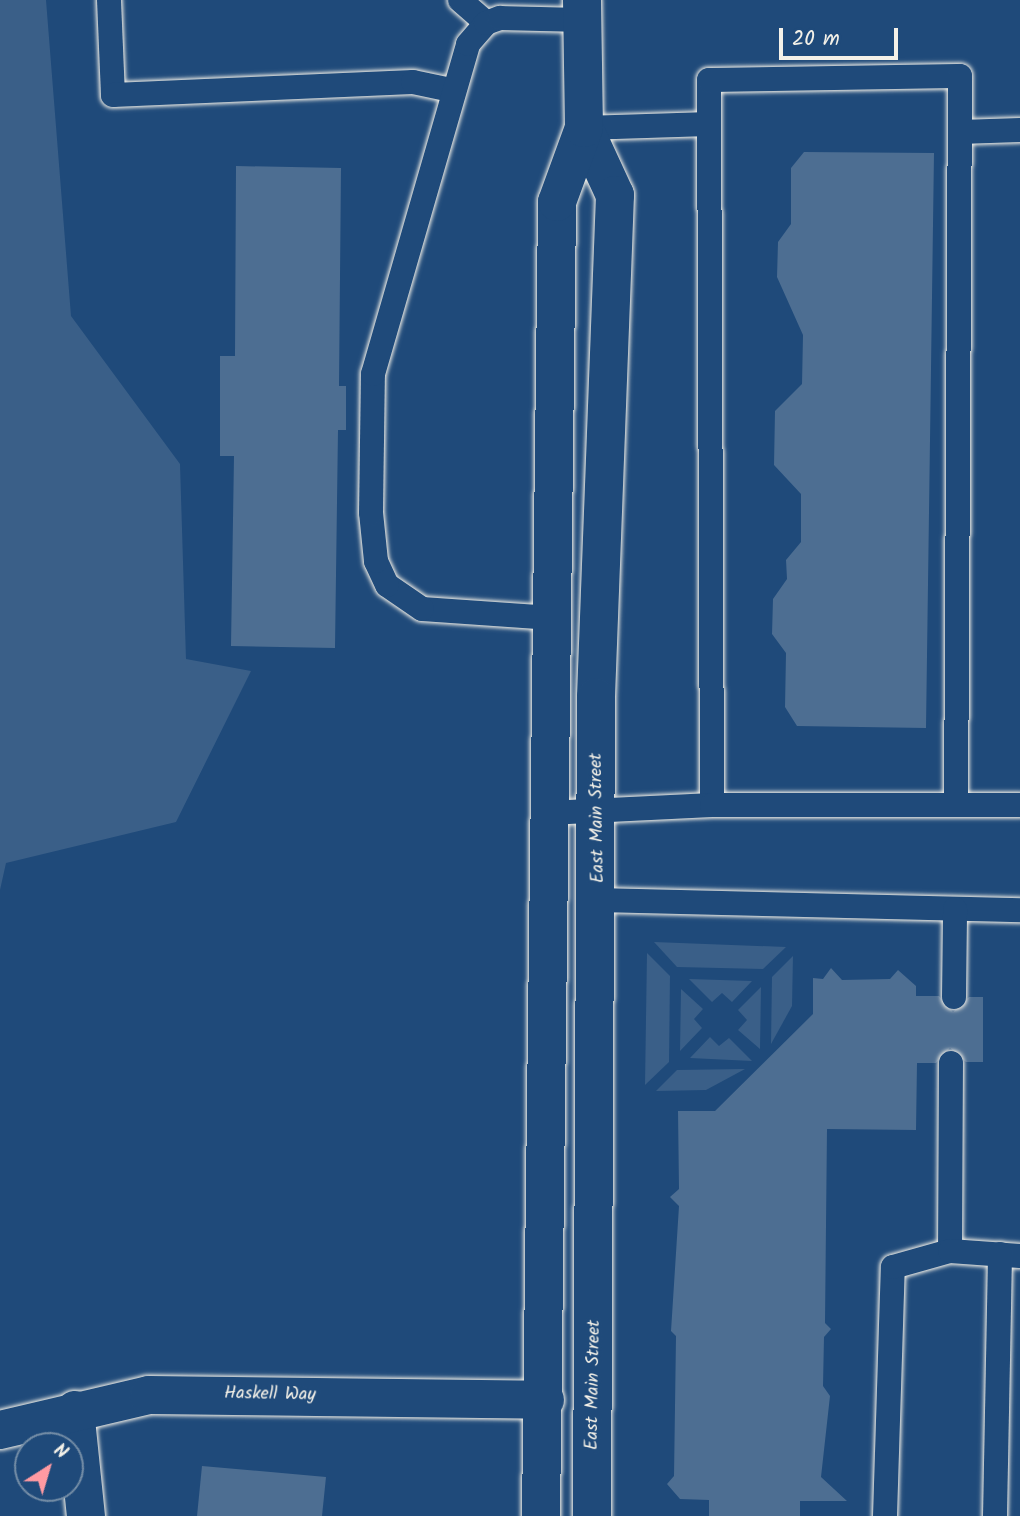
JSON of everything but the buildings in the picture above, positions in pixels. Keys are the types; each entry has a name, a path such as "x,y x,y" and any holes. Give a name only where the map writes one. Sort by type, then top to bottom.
{"main road":[{"name":"East Main Street","path":"541,1516 545,1400 548,813 557,202 584,128 582,10"},
{"name":"East Main Street","path":"584,128 615,195 596,697 599,900 592,1516"},
{"name":"Haskell Way","path":"0,1430 75,1410 149,1395 545,1400"},
{"path":"75,1410 86,1516"}],"lane":[{"path":"109,0 113,95 413,82 452,90"},
{"path":"460,0 486,23"},
{"path":"552,618 422,609 395,592 376,561 373,374 452,90 468,44 486,23 582,10"},
{"path":"712,805 709,80 960,76 956,805"},
{"path":"584,128 709,124"},
{"path":"960,132 1020,130"},
{"path":"548,813 712,805 1020,806"},
{"path":"599,900 1020,909"},
{"path":"954,997 955,909"},
{"path":"950,1251 951,1063"},
{"path":"885,1516 889,1276 900,1262 950,1251 1010,1255 995,1516"}],"shaded area":[{"path":"0,0 46,0 71,316 180,464 186,659 251,671 176,822 6,863 0,890"},
{"path":"654,942 786,947 763,969 677,967"},
{"path":"647,953 670,976 669,1062 645,1085"},
{"path":"793,956 792,1006 771,1044 772,977"},
{"path":"689,979 752,981 732,1002 722,993 712,1002"},
{"path":"761,987 760,1049 738,1030 747,1020 738,1010"},
{"path":"681,989 703,1009 694,1019 702,1028 680,1051"},
{"path":"710,1037 719,1046 729,1038 752,1061 690,1058"},
{"path":"745,1069 706,1090 656,1091 677,1070"}]}
